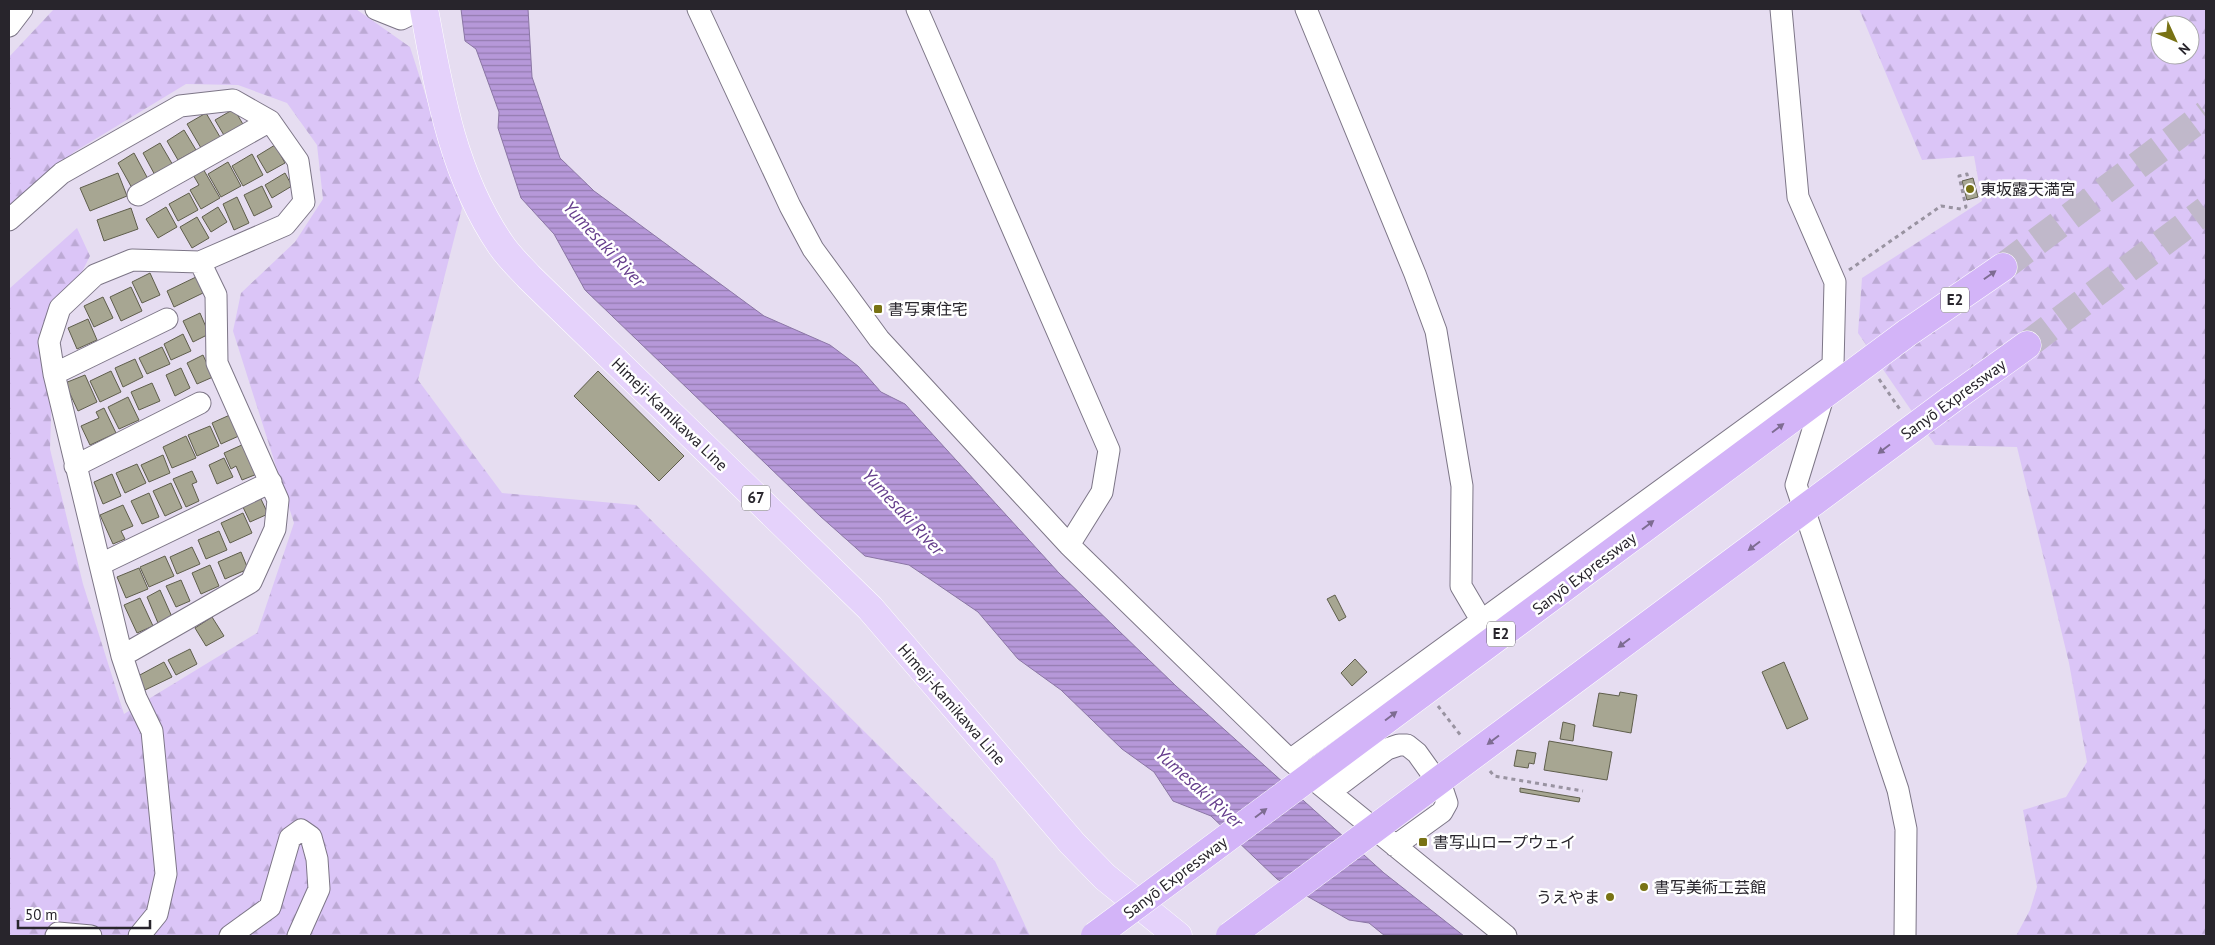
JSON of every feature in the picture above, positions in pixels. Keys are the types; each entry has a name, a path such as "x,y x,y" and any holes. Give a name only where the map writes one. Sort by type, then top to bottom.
{"highway":[{"name":"Sanyō Expressway","path":"1095,936 1907,333 2003,266"},
{"name":"Sanyō Expressway","path":"1230,936 2027,345"}],"main road":[{"name":"Himeji-Kamikawa Line","path":"422,9 440,100 459,164 481,212 502,247 536,284 870,608 1056,824 1105,877 1178,936"}],"street":[{"path":"9,26 22,9"},
{"path":"376,9 401,19 422,9"},
{"path":"698,9 790,206 813,249 841,290 879,339 1069,546 1290,760 1506,936"},
{"path":"917,9 1109,450 1102,492 1069,546"},
{"path":"1306,9 1415,274 1436,331 1462,486 1461,586 1481,620"},
{"path":"1781,9 1798,197 1835,282 1832,365 1796,485 1898,790 1906,829 1905,936"},
{"path":"9,220 62,173 180,106 232,100 270,120 298,161 304,202 285,225 200,262 132,260 95,275 60,308 49,342 54,374 75,466 101,564 122,656 136,698 152,731 166,874 157,914 139,936"},
{"path":"138,194 270,120"},
{"path":"122,656 251,582 275,529 278,500 217,363 216,295 200,262"},
{"path":"54,374 166,318"},
{"path":"1290,760 1832,365"},
{"path":"75,466 200,403"},
{"path":"101,564 271,482"},
{"path":"1330,792 1387,749 1399,745 1412,748 1442,788 1447,803 1442,812 1396,846"},
{"path":"230,936 270,907 290,838 301,830 311,837 318,859 319,889 298,936"},
{"path":"56,936 58,933 91,936"}],"path":[{"path":"1941,206 1961,209 1966,207 1959,176 1967,174 1968,179"}],"green space":[{"path":"54,9 356,9 410,47 462,208 418,380 502,493 636,505 995,861 1030,936 9,936 9,289 77,228 90,256 54,327 50,449 83,584 124,714 257,633 294,523 233,331 241,293 295,242 323,199 317,145 287,103 238,85 186,84 74,152 9,212 9,57"},
{"path":"1859,9 2206,9 2206,936 2016,936 2030,910 2037,887 2023,810 2066,797 2087,762 2069,663 2017,447 1935,445 1858,333 1862,278 1982,201 1974,156 1922,160"}],"water":[{"name":"Yumesaki River","path":"461,9 528,9 532,77 560,158 594,191 764,316 830,345 858,366 881,392 905,404 1059,573 1176,686 1384,873 1464,936 1385,936 1369,923 1349,920 1277,879 1211,816 1173,801 1154,772 1122,749 1061,690 1018,659 978,612 909,565 865,556 820,516 585,290 554,234 521,198 498,128 499,112 476,49 465,41"}],"building":[{"path":"234,109 244,126 225,137 215,120"},
{"path":"206,113 220,137 201,148 187,124"},
{"path":"184,130 196,150 178,160 167,141"},
{"path":"160,143 174,167 156,177 143,153"},
{"path":"275,145 285,163 267,173 257,156"},
{"path":"134,153 148,179 132,188 118,163"},
{"path":"252,154 263,175 243,186 232,166"},
{"path":"228,162 241,186 221,197 208,174"},
{"path":"202,167 220,198 201,209 190,190 199,185 192,173"},
{"path":"118,173 127,196 90,211 80,188"},
{"path":"285,173 292,186 272,198 265,185"},
{"name":"東坂露天満宮","path":"1973,178 1978,197 1967,200 1962,181"},
{"path":"262,186 272,207 254,216 244,195"},
{"path":"189,193 198,210 178,221 169,204"},
{"path":"237,197 249,223 234,230 223,204"},
{"path":"166,207 177,227 158,238 146,219"},
{"path":"218,207 227,222 211,232 202,217"},
{"path":"131,208 138,229 104,241 97,220"},
{"path":"197,217 209,238 192,248 180,227"},
{"path":"150,273 160,295 142,303 132,282"},
{"path":"196,277 203,293 174,307 167,291"},
{"path":"131,287 142,311 121,321 110,297"},
{"path":"103,297 113,318 94,327 84,306"},
{"path":"200,313 209,334 193,342 183,321"},
{"path":"88,319 97,340 77,349 68,328"},
{"path":"183,334 191,351 171,360 164,344"},
{"path":"162,347 170,364 147,374 139,358"},
{"path":"203,355 213,377 197,384 187,363"},
{"path":"135,359 143,377 123,387 115,368"},
{"path":"181,368 190,388 175,396 166,375"},
{"path":"111,371 121,392 100,402 90,381"},
{"path":"598,371 684,456 659,481 574,396"},
{"path":"85,375 97,402 78,411 65,383"},
{"path":"152,383 160,401 139,410 131,392"},
{"path":"128,397 139,420 119,429 108,407"},
{"path":"104,408 116,433 90,445 81,426 99,418 96,412"},
{"path":"232,414 241,435 221,444 212,423"},
{"path":"210,426 219,446 197,456 188,435"},
{"path":"186,436 196,458 172,468 163,447"},
{"path":"244,444 257,474 242,480 236,466 231,469 224,453"},
{"path":"163,455 170,473 149,482 141,465"},
{"path":"224,458 233,477 217,484 209,465"},
{"path":"137,464 146,483 125,493 116,473"},
{"path":"192,471 197,482 192,484 199,501 186,507 173,479"},
{"path":"112,474 121,496 103,504 94,482"},
{"path":"171,483 182,508 165,516 153,491"},
{"path":"149,493 159,517 142,524 131,501"},
{"path":"260,497 268,514 250,522 242,505"},
{"path":"123,505 133,526 121,531 125,539 113,544 100,515"},
{"path":"243,513 252,533 230,543 221,523"},
{"path":"219,531 227,550 206,559 198,540"},
{"path":"192,547 200,564 177,574 170,557"},
{"path":"241,552 248,569 225,579 218,562"},
{"path":"165,556 174,576 149,587 140,567"},
{"path":"210,565 219,586 201,594 192,573"},
{"path":"139,568 148,589 126,598 117,577"},
{"path":"181,580 190,601 176,607 166,586"},
{"path":"160,590 172,617 158,623 147,597"},
{"path":"1335,595 1346,617 1339,621 1327,599"},
{"path":"140,598 153,626 137,633 124,605"},
{"path":"212,617 224,636 206,646 195,628"},
{"path":"190,649 197,664 176,675 168,660"},
{"path":"1355,659 1367,672 1352,686 1341,673"},
{"path":"164,662 172,677 145,690 138,676"},
{"path":"1784,662 1808,719 1787,729 1762,672"},
{"path":"1620,692 1637,695 1631,733 1593,726 1599,693 1619,696"},
{"path":"1563,722 1575,725 1573,741 1560,739"},
{"path":"1549,741 1612,752 1607,780 1544,770"},
{"path":"1517,750 1536,753 1534,764 1529,763 1528,768 1514,766"},
{"path":"1520,788 1580,798 1579,802 1520,792"}],"tunnel":[{"path":"2003,267 2206,114"},
{"path":"2027,345 2206,210"}],"place":[{"name":"東坂露天満宮","path":"1970,189"},
{"name":"書写東住宅","path":"878,309"},
{"name":"書写山ロープウェイ","path":"1423,842"},
{"name":"書写美術工芸館","path":"1644,887"},
{"name":"うえやま","path":"1610,897"}]}
